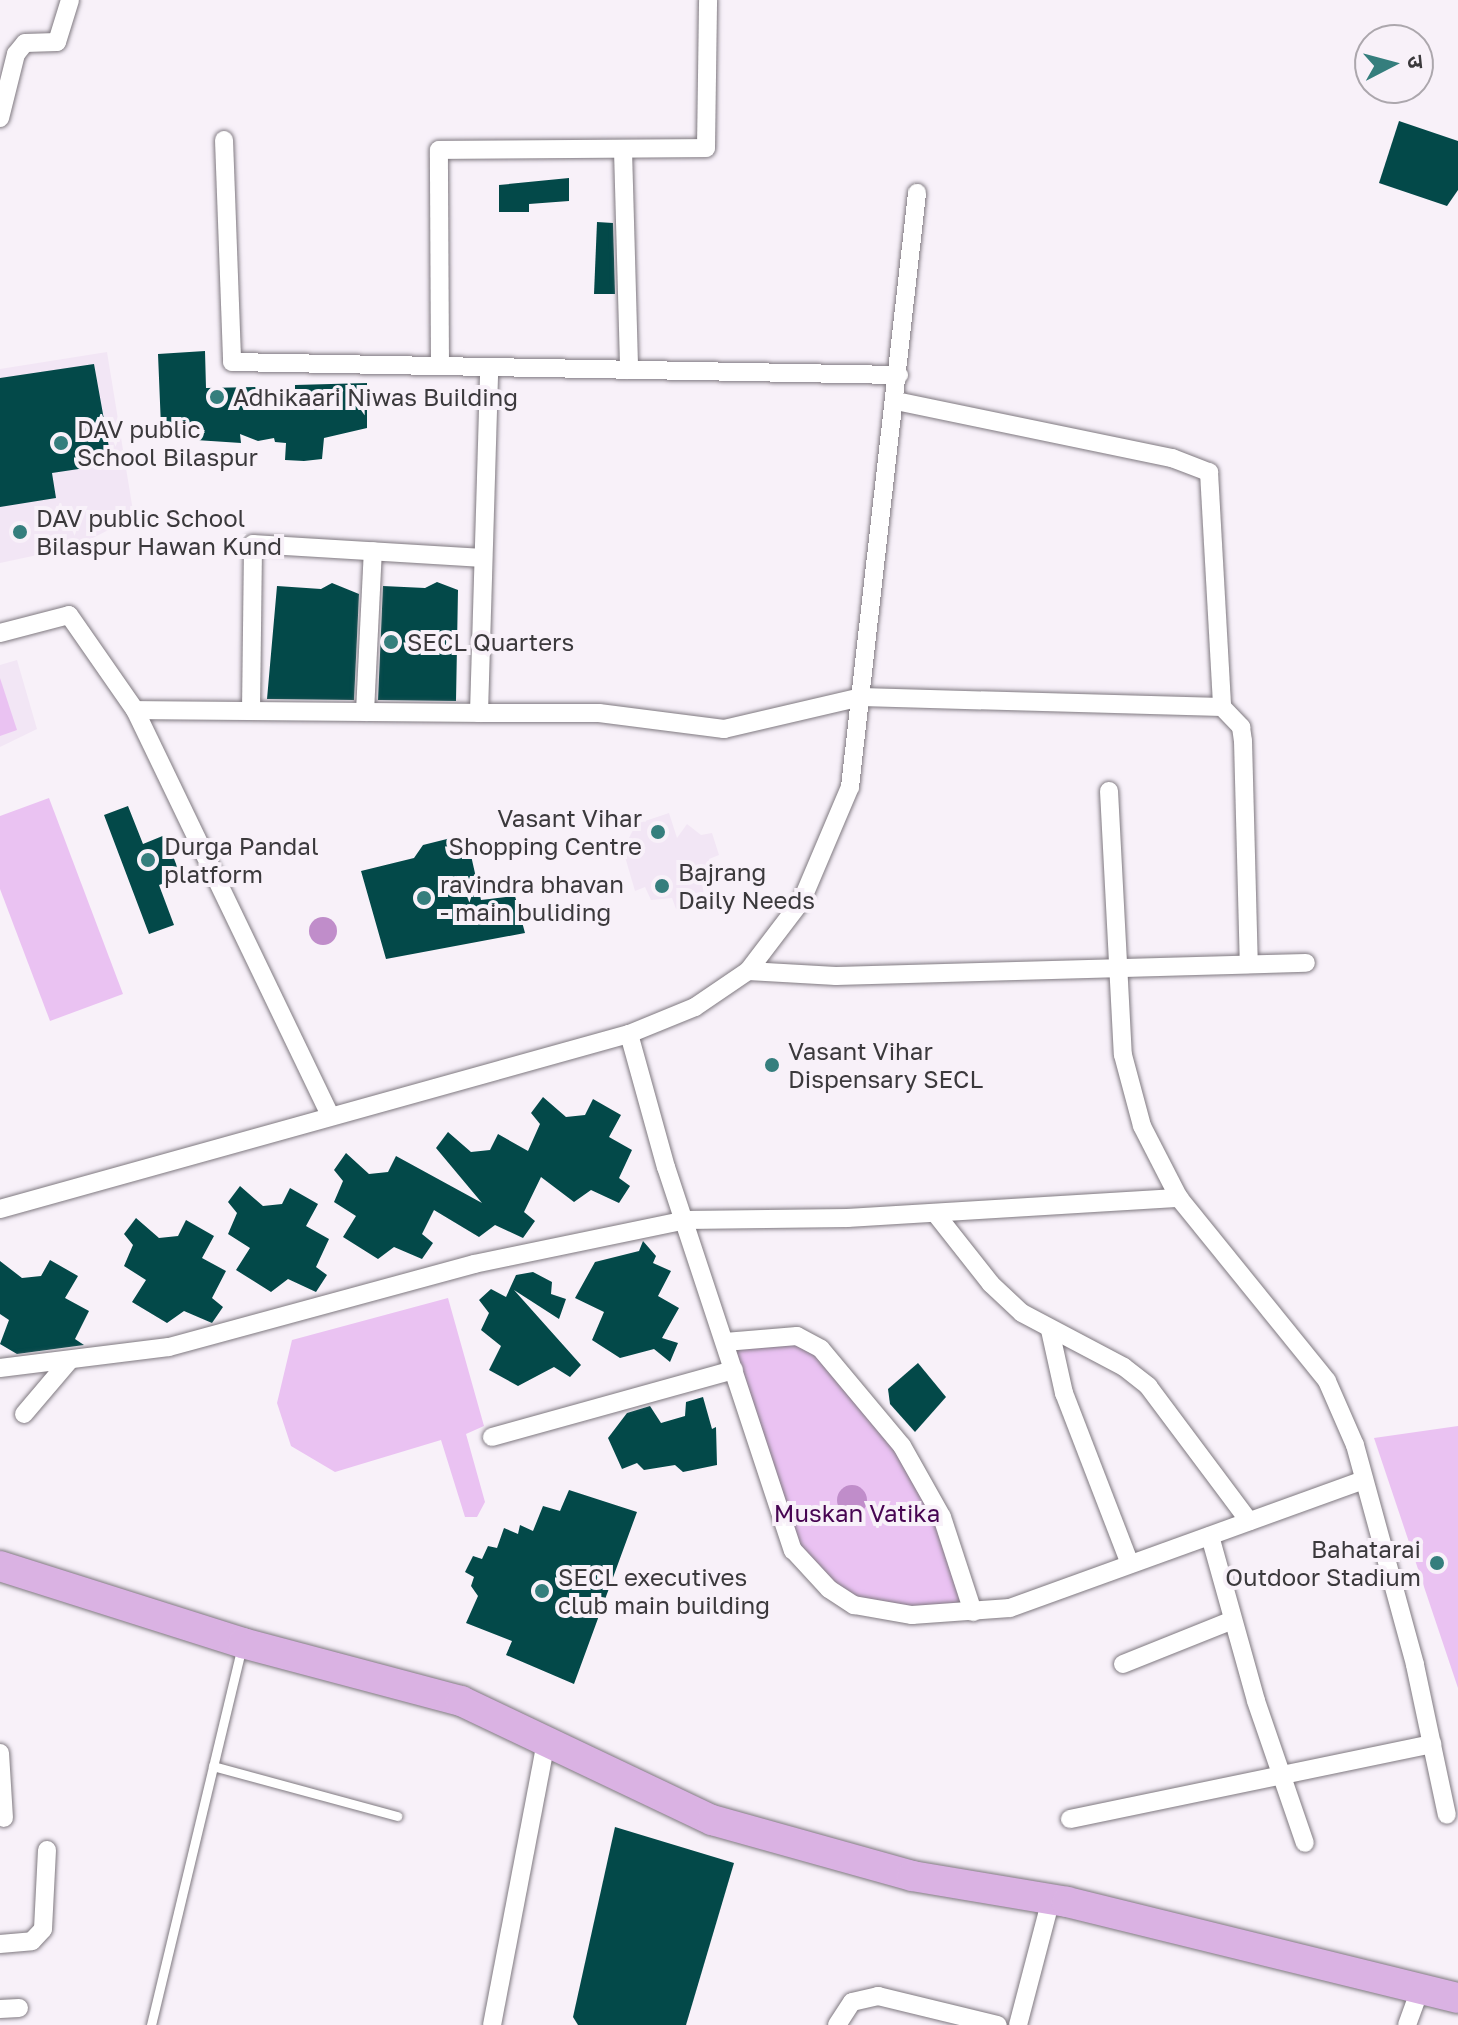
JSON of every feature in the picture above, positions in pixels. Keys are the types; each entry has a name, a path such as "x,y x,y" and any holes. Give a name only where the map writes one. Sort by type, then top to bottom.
{"main road":[{"path":"1,1570 243,1643 461,1701 712,1820 912,1876 1051,1899 1458,1998"}],"street":[{"path":"0,118 16,54 25,43 57,42 70,0"},
{"path":"440,366 439,150 706,148 708,0"},
{"path":"224,140 232,362 899,375"},
{"path":"623,150 629,370"},
{"path":"0,1209 629,1034 695,1007 748,971 802,900 850,787 899,375 917,193"},
{"path":"479,713 489,367"},
{"path":"896,401 1172,458 1209,472 1222,707 1241,727 1243,741 1249,964"},
{"path":"251,711 253,544 483,558"},
{"path":"365,712 373,551"},
{"path":"0,633 69,615 135,710 330,1115"},
{"path":"135,710 599,713 724,729 861,697 1222,707"},
{"path":"1109,791 1121,966 1123,1055 1142,1126 1179,1198 1327,1381 1364,1480 1432,1744 1447,1815"},
{"path":"748,971 836,976 1306,963"},
{"path":"629,1034 666,1167 793,1550 808,1568 854,1605 912,1615 1010,1608 1364,1480"},
{"path":"0,1368 169,1347 474,1264 686,1220 935,1213 1179,1198"},
{"path":"935,1213 991,1284 1050,1330 1124,1367 1148,1386 1249,1521"},
{"path":"1050,1330 1064,1393 1130,1564"},
{"path":"725,1342 797,1336 821,1349 902,1446 942,1517 973,1612"},
{"path":"24,1414 70,1360"},
{"path":"492,1437 734,1370"},
{"path":"1210,1536 1233,1620 1305,1843"},
{"path":"1123,1664 1233,1620"},
{"path":"492,2025 546,1741"},
{"path":"1070,1819 1432,1744"},
{"path":"0,1753 4,1818"},
{"path":"0,1944 32,1941 43,1929 47,1850"},
{"path":"1018,2025 1051,1899"},
{"path":"1407,2025 1420,1989"},
{"path":"837,2025 852,2002 878,1996 998,2025"}],"lane":[{"path":"151,2025 243,1643"},
{"path":"213,1766 397,1816"}],"shaded area":[{"name":"DAV public School Bilaspur","path":"107,352 134,517 75,547 0,563 0,369"},
{"path":"17,660 37,729 0,747 0,665"},
{"path":"669,813 677,838 687,824 701,835 712,833 719,855 709,859 714,875 701,879 705,899 676,909 672,898 651,900 645,887 635,891 623,850 636,824"},
{"path":"323,917 333,921 337,931 333,941 323,945 313,941 309,931 313,921"},
{"path":"852,1485 863,1489 867,1500 863,1511 852,1515 841,1511 837,1500 841,1489"}],"green space":[{"path":"0,678 17,730 0,736"},
{"path":"49,798 123,994 50,1021 0,889 0,816"},
{"path":"448,1298 484,1426 466,1434 485,1502 477,1517 465,1517 441,1440 335,1472 291,1446 277,1403 292,1340"},
{"name":"Muskan Vatika","path":"769,1336 821,1349 942,1517 970,1609 854,1605 808,1568 725,1342"},
{"name":"Bahatarai Outdoor Stadium","path":"1458,1426 1458,1688 1374,1438"}],"building":[{"path":"1399,121 1458,141 1458,190 1447,206 1379,183"},
{"path":"569,178 569,201 529,204 529,212 499,212 499,185"},
{"path":"597,222 613,223 615,294 594,294"},
{"path":"205,351 206,388 262,387 261,401 295,398 295,385 367,383 367,428 324,438 322,459 304,461 285,460 286,443 275,442 274,438 258,441 240,434 241,443 196,440 194,434 178,432 178,426 161,427 158,354"},
{"path":"94,364 112,464 52,473 56,498 0,507 0,378"},
{"path":"437,582 458,590 456,701 378,700 383,586 425,588"},
{"path":"332,583 359,594 354,700 267,699 277,586 321,589"},
{"name":"Durga Pandal platform","path":"128,806 143,844 165,835 181,877 159,885 174,925 149,934 104,815"},
{"name":"ravindra bhavan - main buliding","path":"455,837 470,851 481,900 515,896 525,933 386,959 361,871 414,858 423,845"},
{"path":"543,1097 566,1117 585,1115 593,1099 621,1115 609,1137 632,1150 619,1178 630,1186 619,1203 591,1190 574,1202 541,1177 524,1212 535,1221 523,1238 495,1225 479,1237 434,1210 422,1234 433,1243 422,1259 394,1247 378,1259 343,1237 356,1216 334,1202 343,1181 334,1170 346,1153 369,1174 388,1172 396,1156 482,1203 436,1148 448,1132 471,1152 490,1150 498,1134 528,1151 540,1124 531,1113"},
{"path":"240,1186 263,1206 282,1204 290,1188 318,1204 306,1226 329,1239 316,1267 327,1275 316,1292 288,1279 271,1292 236,1270 250,1248 228,1234 237,1213 228,1202"},
{"path":"136,1218 159,1238 178,1236 186,1220 214,1236 202,1258 226,1271 212,1298 223,1307 212,1323 184,1311 167,1323 132,1302 146,1280 124,1266 133,1245 124,1234"},
{"path":"643,1241 656,1256 653,1263 671,1271 658,1296 679,1308 662,1338 678,1343 670,1362 654,1349 620,1358 592,1340 604,1312 575,1298 595,1262 639,1251"},
{"path":"50,1260 78,1276 65,1298 89,1311 75,1339 84,1345 17,1354 0,1344 9,1320 0,1314 0,1261 22,1278 41,1276"},
{"path":"533,1272 552,1282 551,1294 566,1299 559,1319 514,1290 581,1365 570,1377 554,1367 518,1386 489,1370 501,1346 481,1330 489,1313 479,1300 491,1289 506,1297 516,1275"},
{"path":"918,1363 946,1397 915,1432 890,1404 888,1389"},
{"path":"703,1397 712,1429 716,1427 717,1465 683,1472 675,1465 644,1470 637,1463 622,1469 608,1438 627,1413 650,1406 661,1423 685,1416 686,1402"},
{"name":"SECL executives club main building","path":"569,1490 637,1512 574,1684 506,1655 512,1641 466,1623 478,1596 471,1586 474,1577 465,1572 473,1556 482,1559 488,1546 497,1548 504,1528 518,1534 520,1525 533,1531 543,1506 560,1511"},
{"path":"615,1827 734,1863 686,2025 578,2025 573,2017"}],"place":[{"name":"Adhikaari Niwas Building","path":"217,397"},
{"name":"DAV public School Bilaspur","path":"61,443"},
{"name":"DAV public School Bilaspur Hawan Kund","path":"20,532"},
{"name":"SECL Quarters","path":"391,642"},
{"name":"Vasant Vihar Shopping Centre","path":"658,832"},
{"name":"Durga Pandal platform","path":"148,860"},
{"name":"Bajrang Daily Needs","path":"662,886"},
{"name":"ravindra bhavan - main buliding","path":"424,898"},
{"name":"Vasant Vihar Dispensary SECL","path":"772,1065"},
{"name":"Bahatarai Outdoor Stadium","path":"1437,1563"},
{"name":"SECL executives club main building","path":"542,1591"}]}
